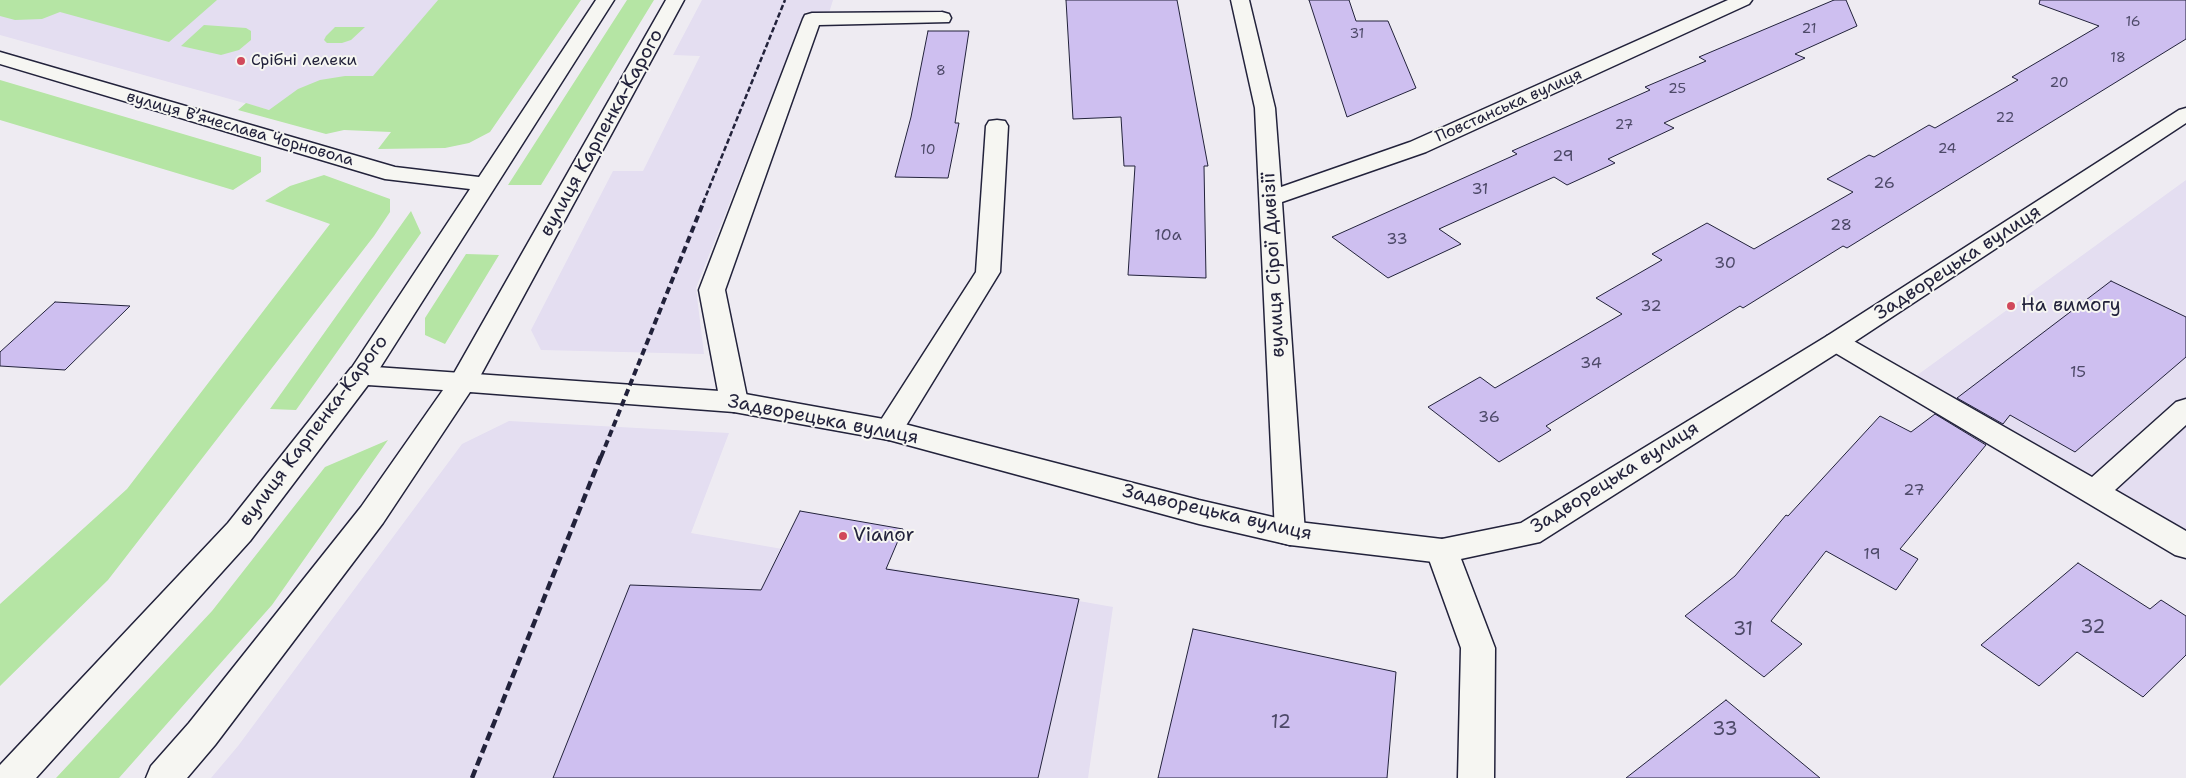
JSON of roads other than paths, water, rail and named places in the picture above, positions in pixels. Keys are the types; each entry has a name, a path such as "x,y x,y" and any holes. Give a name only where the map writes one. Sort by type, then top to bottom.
{"street":[{"name":"вулиця Карпенка-Карого","path":"12,778 239,532 361,375 605,0"},
{"name":"вулиця Карпенка-Карого","path":"164,778 202,734 372,515 464,382 675,0"},
{"name":"вулиця Сірої Дивізії","path":"1240,0 1265,108 1290,533"},
{"name":"Повстанська вулиця","path":"1270,198 1418,147 1743,0"},
{"path":"734,402 712,290 812,19 942,18"},
{"name":"вулиця Вʼячеслава Чорновола","path":"0,58 393,174 484,184"},
{"name":"Задворецька вулиця","path":"361,375 734,402 889,430 1200,512 1290,533 1442,551 1529,533 1836,342 2186,114"},
{"path":"889,430 988,272 997,126"},
{"path":"1836,342 2186,546"},
{"path":"2094,492 2186,410"},
{"path":"1442,551 1478,648 1476,778"}],"railway":[{"path":"703,203 785,0"},
{"path":"601,457 704,201"},
{"path":"472,778 601,456"}],"place":[{"name":"Срібні лелеки","path":"241,61"},
{"name":"На вимогу","path":"2011,306"},
{"name":"Vianor","path":"843,536"}]}
